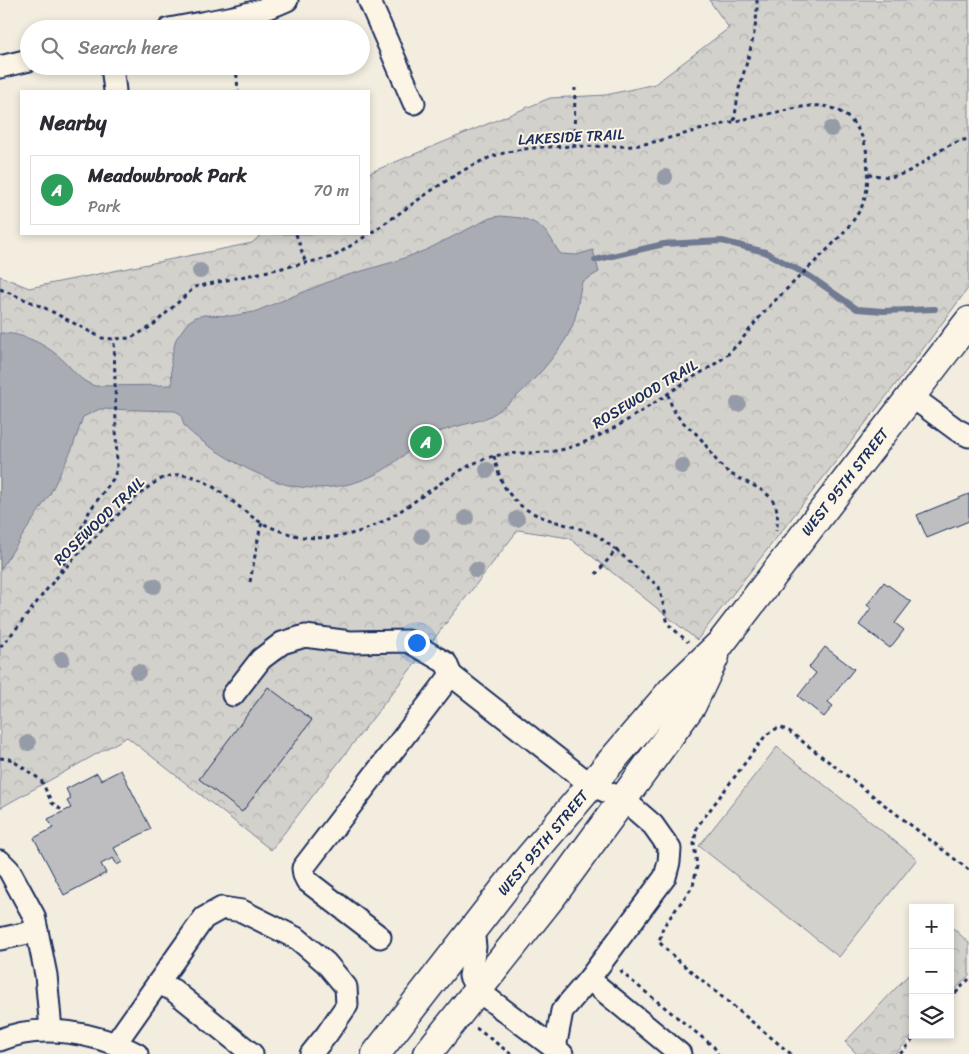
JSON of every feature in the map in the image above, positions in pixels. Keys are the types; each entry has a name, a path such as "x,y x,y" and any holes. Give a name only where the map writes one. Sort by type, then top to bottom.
{"main road":[{"name":"WEST 95TH STREET","path":"376,1054 522,866 672,690 721,643 969,321"},
{"name":"WEST 95TH STREET","path":"427,1054 553,895 692,705 721,643"}],"street":[{"path":"213,20 247,13 287,0"},
{"path":"369,0 414,103"},
{"path":"0,67 20,62"},
{"path":"113,75 115,90"},
{"path":"911,396 957,430 969,436"},
{"path":"233,695 261,659 282,643 305,636 350,642 408,641 446,663 451,675 591,784 623,800 653,824 670,849 665,877 589,979 562,1011 558,1051"},
{"path":"380,937 307,881 303,868 451,675"},
{"path":"0,861 8,870 34,916 46,975 51,1030"},
{"path":"115,1044 165,987 204,918 222,908 242,912 298,939 326,963 346,987 347,1005 311,1054"},
{"path":"473,929 475,947 470,976 477,990 558,1051"},
{"path":"0,939 37,931"},
{"path":"589,979 680,1054"},
{"path":"165,987 252,1054"},
{"path":"0,1040 9,1036 51,1030 106,1040 136,1054"}],"path":[{"path":"734,121 758,12 758,0"},
{"path":"237,75 238,90"},
{"path":"574,147 575,88"},
{"name":"ROSEWOOD TRAIL","path":"0,647 18,628 59,574 108,523 147,488 171,475 191,476 203,481 262,523 284,532 303,537 350,535 377,526 456,473 482,459 568,448 638,415 712,367 731,351 768,308 827,250 861,209 866,194 868,174 867,150 860,131 849,117 829,107 810,106 734,121"},
{"name":"LAKESIDE TRAIL","path":"370,233 446,182 492,156 518,149 637,145 734,121"},
{"path":"868,174 893,176 902,174 957,141 969,139"},
{"path":"296,235 306,264"},
{"name":"LAKESIDE TRAIL","path":"114,340 131,338 152,326 195,287 332,257 367,235"},
{"path":"0,289 45,308 102,338 114,340 117,470 113,479 90,510 59,574"},
{"path":"668,394 679,420 701,440 720,464 728,472 762,491 773,501 778,515 776,531"},
{"path":"494,456 507,491 524,509 596,535 655,583 661,595 668,624 688,643"},
{"path":"250,582 262,523"},
{"path":"596,574 616,550"},
{"path":"791,1054 674,957 659,942 663,927 693,886 698,866 694,844 696,828 766,735 779,727 789,731 969,870"},
{"path":"0,758 10,759 41,780 52,803 63,811"},
{"path":"620,967 622,973 714,1047 718,1054"},
{"path":"954,995 969,979"},
{"path":"472,1024 511,1054"},
{"path":"900,1054 913,1039"}],"green space":[{"path":"709,0 969,0 969,287 697,640 569,538 518,530 271,850 127,737 0,808 0,276 29,288 252,243 261,235 370,235 370,173 550,98 606,95 655,84 729,28"},
{"path":"777,747 917,859 839,957 699,846"},
{"path":"954,929 969,943 969,975 954,991"},
{"path":"909,974 909,1039 895,1054 857,1054 845,1042"}],"shaded area":[{"path":"500,216 528,220 539,226 550,237 561,254 577,255 593,250 599,272 582,282 573,324 556,353 534,380 497,412 486,418 432,435 417,444 384,470 371,476 344,485 316,488 288,485 264,477 240,465 195,436 185,426 178,412 100,409 83,417 72,449 50,494 0,570 0,333 19,335 46,347 61,358 80,378 95,386 172,385 171,359 176,339 188,322 196,317 204,315 231,316 254,312 338,278 426,250 490,218"}],"building":[{"path":"969,494 969,521 927,538 917,515"},
{"path":"884,582 911,602 895,623 904,630 890,648 859,625 871,608 867,605"},
{"path":"825,647 854,669 828,702 833,706 824,717 798,696 816,673 809,667"},
{"path":"268,687 312,720 242,812 199,779"},
{"path":"121,770 151,829 114,848 122,862 117,865 113,858 101,864 106,873 64,895 34,838 53,828 48,819 71,808 67,801 71,799 66,789 97,773 101,780"}],"waterway":[{"path":"595,260 664,244 722,241 765,252 811,277 857,309 883,311 935,309"}],"place":[{"name":"Meadowbrook Park","path":"426,442"}]}
